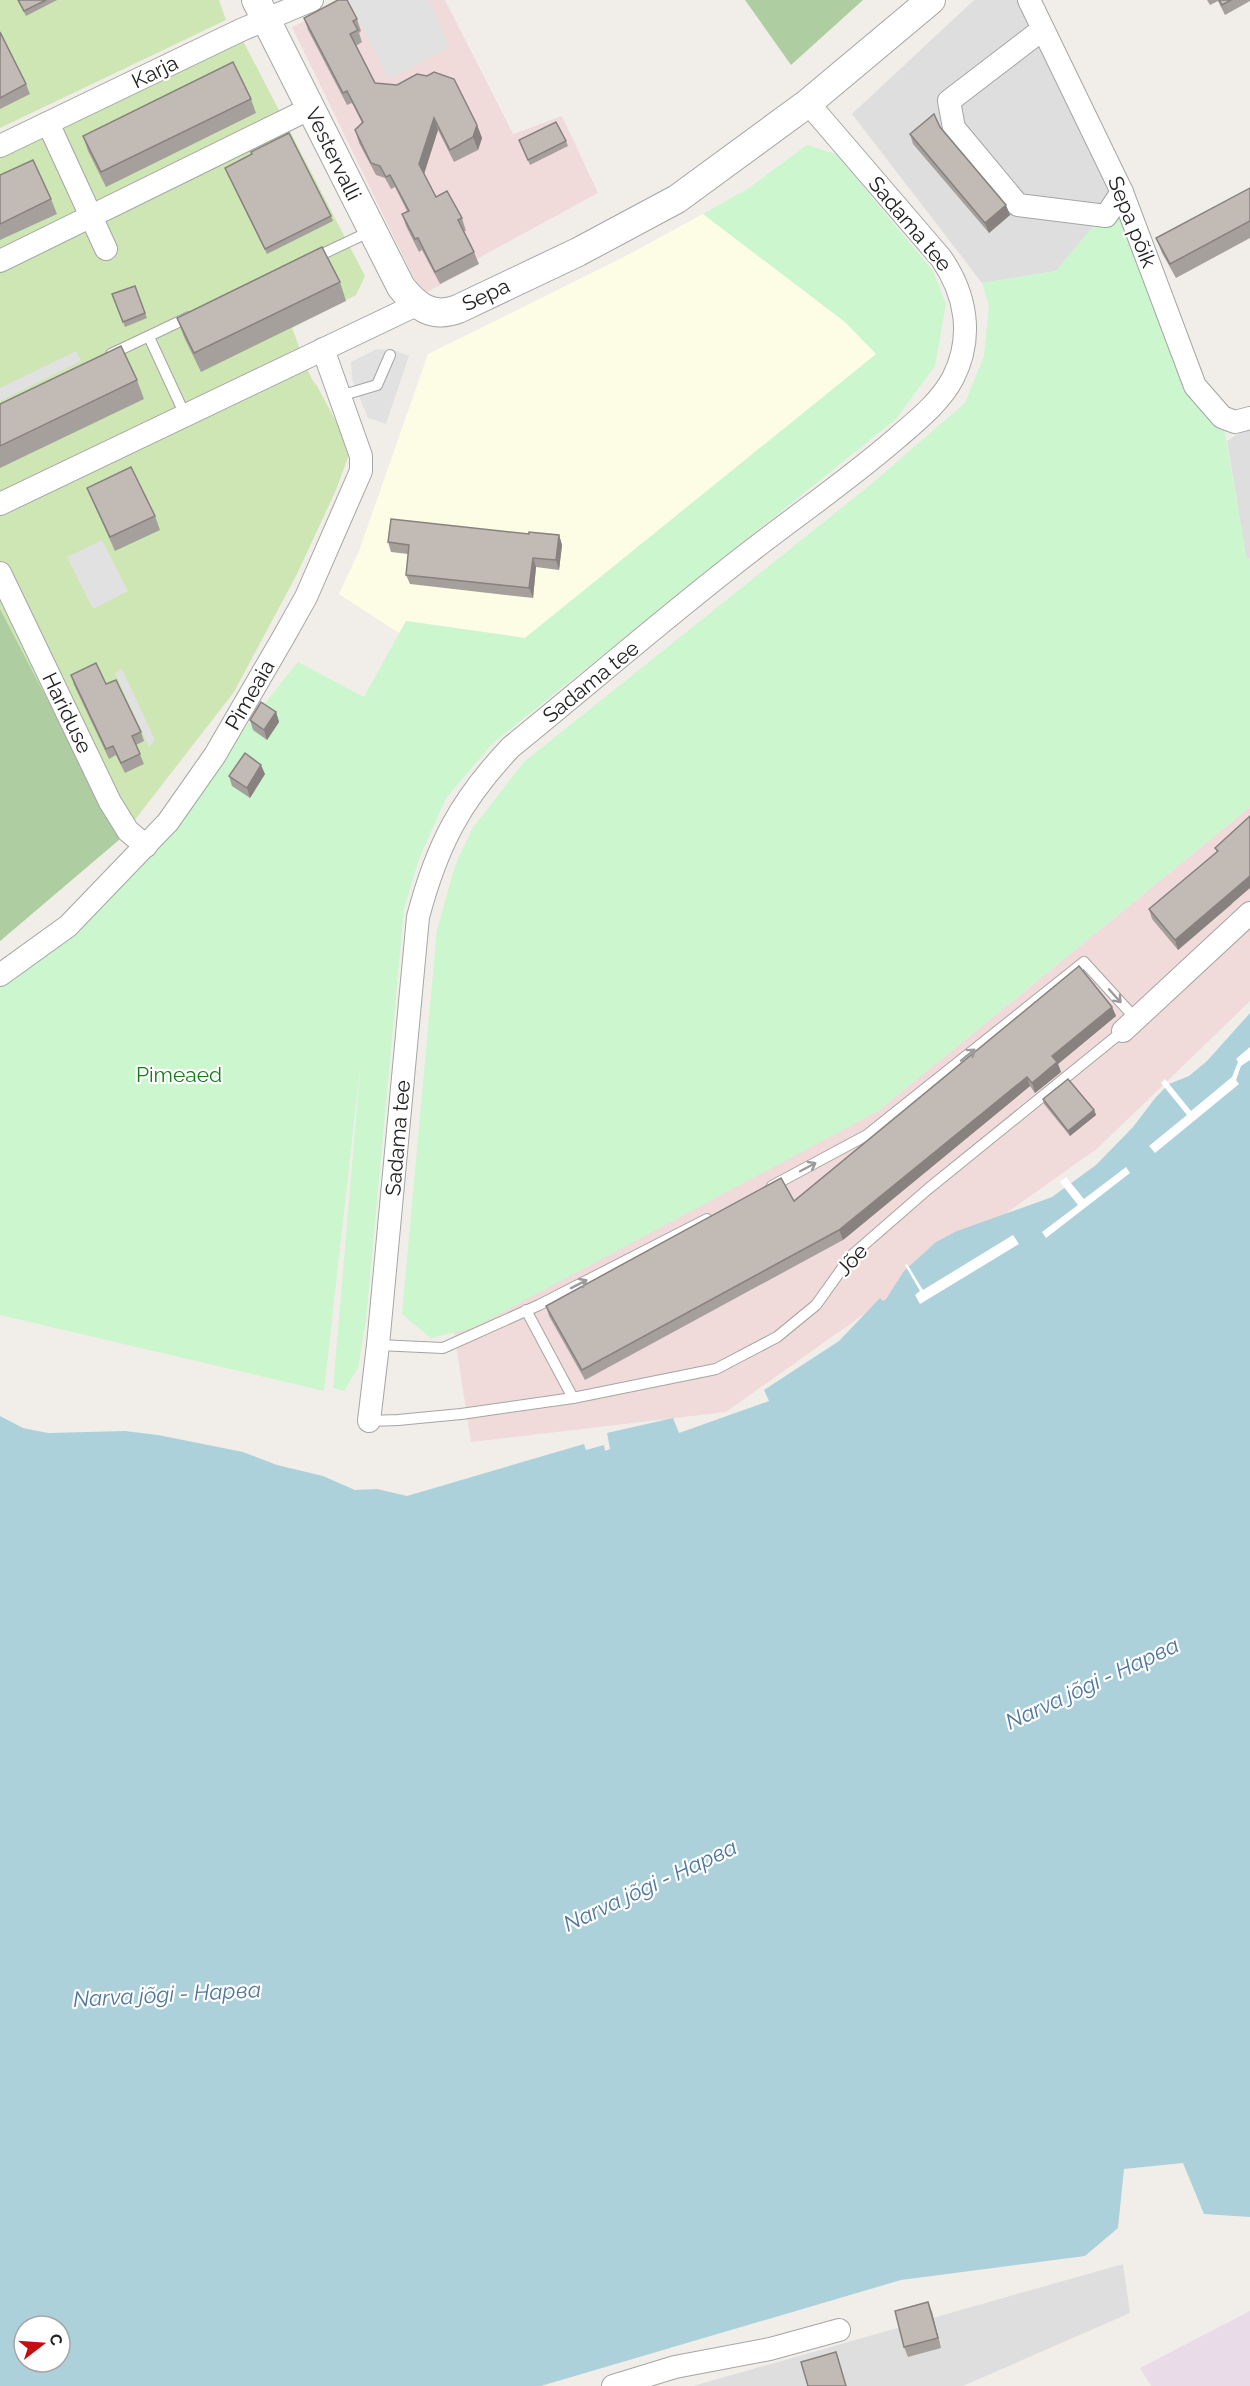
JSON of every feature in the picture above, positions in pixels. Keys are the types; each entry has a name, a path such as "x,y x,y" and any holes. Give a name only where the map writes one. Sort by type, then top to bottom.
{"street":[{"name":"Karja","path":"0,147 260,9 292,10 312,0"},
{"name":"Sepa","path":"416,305 426,311 449,312 578,252 677,199 808,103 931,0"},
{"name":"Sepa põik","path":"1029,0 1122,192 1195,386 1222,417 1236,422 1250,418"},
{"name":"Vestervalli","path":"260,9 401,288 416,305"},
{"path":"1043,29 949,102 954,128 1018,205 1106,216 1122,192"},
{"name":"Sadama tee","path":"369,1420 418,917 436,858 463,806 511,747 750,552 858,473 919,419 944,392 961,360 966,336 965,312 952,274 941,258 808,103"},
{"path":"0,261 311,108"},
{"path":"48,123 106,249"},
{"path":"0,504 416,305"},
{"name":"Pimeaia","path":"0,975 68,926 168,822 227,735 306,597 361,471 361,456 323,349"},
{"name":"Hariduse","path":"0,573 110,802 128,831 146,846"},
{"name":"Jõe","path":"1129,1025 1250,913"},
{"path":"612,2386 675,2367 770,2349 839,2330"}],"lane":[{"path":"304,263 371,231"},
{"path":"102,359 203,310"},
{"path":"149,337 185,415"},
{"path":"339,396 377,385 390,355"},
{"path":"766,1188 867,1135 1084,962 1129,1025"},
{"name":"Jõe","path":"369,1420 398,1420 461,1414 573,1398 716,1369 777,1337 816,1305 851,1256 928,1189 1129,1025"},
{"path":"378,1345 443,1348 526,1310 715,1215"},
{"path":"526,1310 573,1398"}],"shaded area":[{"path":"348,0 429,0 450,47 389,79"},
{"path":"349,0 445,0 513,134 562,116 598,193 477,259 479,264 422,295 292,27"},
{"path":"974,0 1024,0 1122,192 1056,271 982,283 852,114"},
{"path":"703,214 845,322 877,354 525,638 406,621 399,633 339,594 359,551 428,354 622,258"},
{"path":"377,349 394,350 409,356 386,424 368,418 352,379 351,362"},
{"path":"76,351 81,361 0,401 0,388"},
{"path":"1250,426 1250,559 1246,557 1227,441"},
{"path":"102,540 128,591 93,609 67,557"},
{"path":"122,669 155,740 149,747 115,673"},
{"path":"1250,807 1250,1001 1098,1148 726,1412 471,1442 454,1332 878,1111"},
{"path":"1123,2264 1130,2313 963,2386 693,2386"},
{"path":"1250,2311 1250,2386 1151,2386 1140,2368"}],"green space":[{"path":"0,0 219,0 226,20 0,128"},
{"path":"745,0 863,0 791,65"},
{"path":"242,39 365,276 356,295 292,328 310,375 351,449 336,490 297,574 234,692 120,839 0,941 0,158"},
{"name":"Pimeaed","path":"807,145 836,154 933,271 946,304 935,366 896,419 493,743 446,798 419,859 404,909 366,1320 358,1368 344,1391 333,1388 361,1060 324,1391 0,1315 0,983 199,785 298,662 364,697 406,621 525,638 876,354 845,322 703,214 749,188"},
{"path":"1122,192 1195,386 1222,417 1246,556 1250,559 1250,807 878,1111 473,1328 431,1338 402,1314 437,930 455,866 472,829 524,762 869,486 965,403 984,356 989,306 982,283 1056,271"},
{"path":"0,609 120,839 0,941"}],"water":[{"name":"Narva jõgi - Нарва","path":"1250,1013 1250,2217 1204,2214 1183,2163 1124,2169 1118,2228 1085,2256 901,2280 541,2386 0,2386 0,1416 23,1428 48,1433 125,1431 158,1435 243,1452 277,1465 323,1476 355,1490 377,1489 407,1496 584,1444 586,1450 604,1445 605,1451 610,1449 607,1433 673,1418 679,1433 769,1401 764,1390 839,1341 880,1298 883,1301 886,1299 904,1271 936,1242 957,1231 1052,1197 1096,1165 1133,1127 1169,1084 1189,1076 1207,1061"}],"pier":[{"path":"1250,1047 1250,1060 1241,1066 1236,1080 1239,1084 1155,1153 1149,1146 1187,1115 1161,1083 1165,1079 1191,1111 1232,1077 1238,1062 1236,1059"},
{"path":"1126,1167 1130,1173 1046,1238 1042,1232 1078,1205 1060,1182 1066,1177 1084,1199"},
{"path":"1013,1235 1019,1244 920,1304 915,1295 920,1291 905,1265 907,1264 923,1290"}],"building":[{"path":"18,0 46,0 24,11"},
{"path":"338,0 347,0 357,19 353,21 358,30 350,34 375,83 397,85 417,74 427,76 434,72 454,79 477,125 473,137 450,150 434,118 419,164 436,197 447,191 462,218 458,220 474,252 435,272 418,238 415,239 402,214 409,211 390,175 386,177 380,166 371,163 355,130 363,122 347,91 343,93 304,18"},
{"path":"1219,0 1231,0 1222,5"},
{"path":"0,32 26,84 0,98"},
{"path":"233,62 251,99 101,172 83,136"},
{"path":"934,114 940,127 1006,205 985,223 910,134"},
{"path":"556,122 566,141 528,160 519,140"},
{"path":"289,133 331,216 265,249 225,168"},
{"path":"33,160 51,199 0,224 0,175"},
{"path":"1250,188 1250,221 1170,264 1156,238"},
{"path":"322,247 340,282 194,353 177,318"},
{"path":"135,286 145,313 123,322 112,294"},
{"path":"121,346 137,380 0,446 0,404"},
{"path":"131,467 155,516 110,537 87,488"},
{"path":"391,519 529,534 529,532 559,535 556,560 533,558 529,588 406,575 409,545 388,542"},
{"path":"96,663 106,684 116,680 141,732 132,736 140,754 121,763 113,746 106,749 71,675"},
{"path":"261,702 276,712 264,730 250,720"},
{"path":"245,753 261,765 247,788 229,776"},
{"path":"1250,816 1250,876 1175,940 1149,909 1218,851 1215,848"},
{"path":"1079,966 1112,1007 1052,1056 1057,1062 1032,1083 1027,1077 839,1230 582,1370 546,1306 781,1178 794,1201"},
{"path":"1068,1079 1094,1110 1068,1131 1043,1099"},
{"path":"928,2302 938,2338 904,2347 895,2311"},
{"path":"836,2352 846,2386 808,2386 801,2362"}]}
